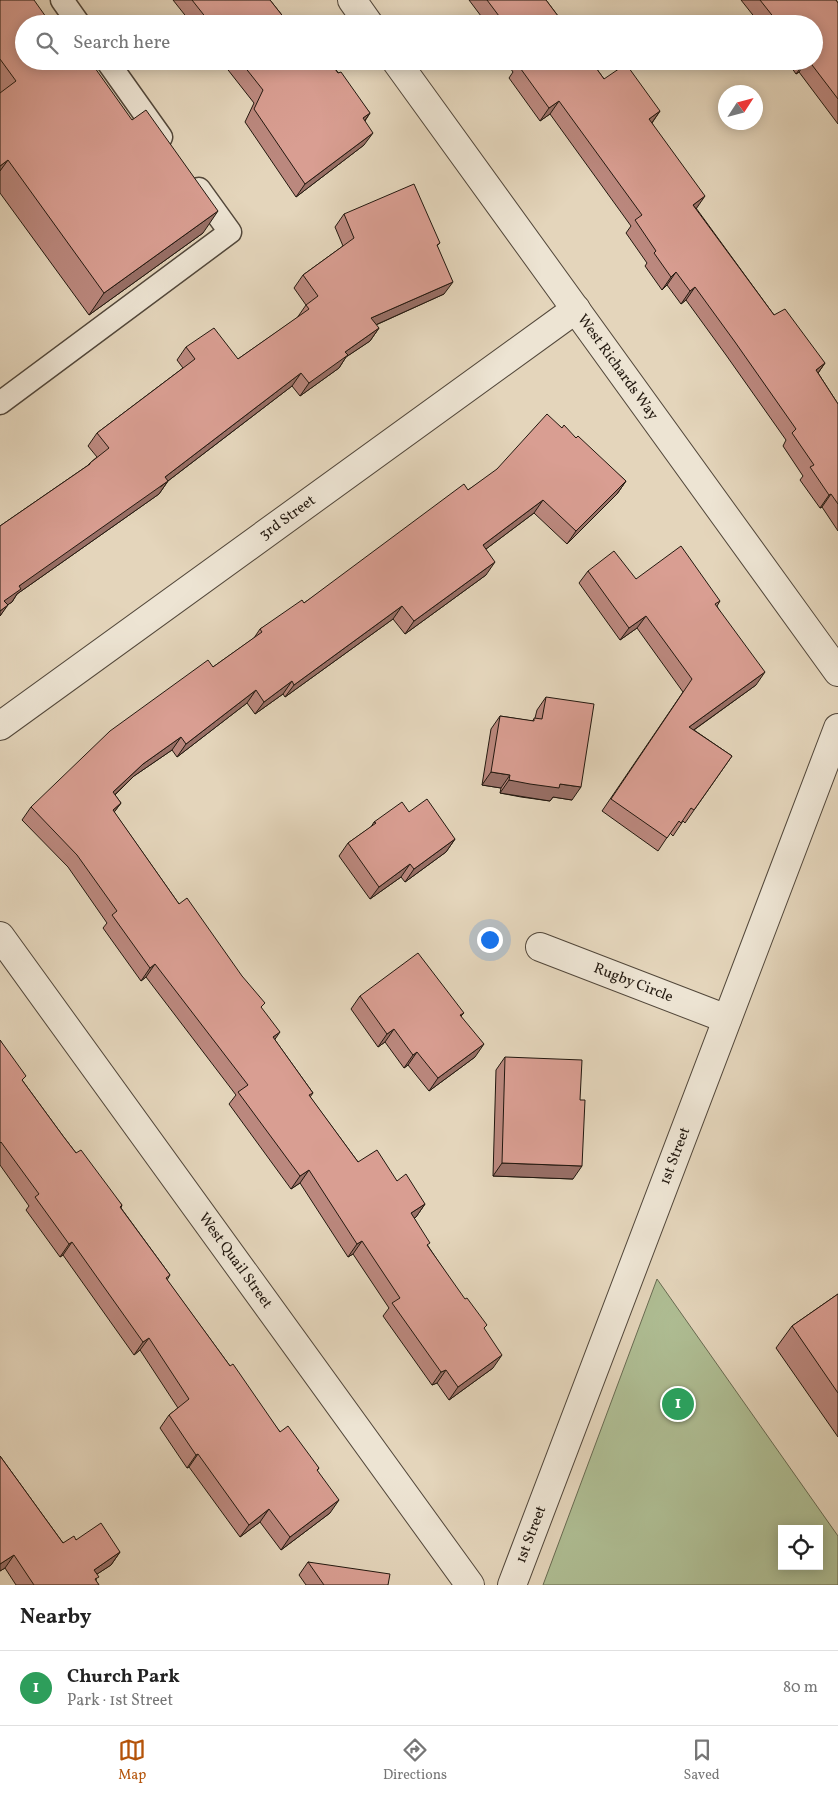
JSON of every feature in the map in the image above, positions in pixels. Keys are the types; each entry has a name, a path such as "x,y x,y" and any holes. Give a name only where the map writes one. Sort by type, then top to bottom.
{"street":[{"path":"352,0 363,15"},
{"name":"West Richards Way","path":"403,70 838,672"},
{"name":"3rd Street","path":"0,726 576,309"},
{"name":"1st Street","path":"512,1585 838,728"},
{"name":"West Quail Street","path":"0,936 470,1585"},
{"name":"Rugby Circle","path":"540,947 728,1019"}],"lane":[{"path":"62,0 73,15"},
{"path":"0,403 230,232 113,70"}],"green space":[{"path":"657,1279 838,1536 838,1585 543,1585"}],"building":[{"path":"0,0 34,0 45,15 15,15 15,70 96,70 132,120 146,110 218,211 104,293 8,160 0,166 0,93 16,81 0,59"},
{"path":"192,0 270,0 282,15 204,15"},
{"path":"487,0 546,0 557,15 498,15"},
{"path":"760,0 836,0 838,3 838,99 816,70 823,70 823,15 772,15"},
{"path":"247,70 336,70 338,73 341,72 370,113 363,118 373,133 305,184 254,109 263,90"},
{"path":"522,70 598,70 604,79 617,70 630,70 660,111 649,119 705,196 693,205 774,315 785,309 825,363 816,370 838,404 838,504 831,494 829,495 810,467 814,465 792,433 796,429 695,287 690,291 676,272 671,277 654,253 656,251 635,220 642,215 559,101 549,108"},
{"path":"414,184 440,243 437,245 453,282 371,318 379,328 345,352 348,355 309,383 301,373 165,477 168,481 19,586 21,589 4,601 8,605 0,611 0,526 90,464 109,448 97,433 195,359 186,347 214,328 238,359 309,309 306,305 318,296 303,275 354,238 344,214"},
{"path":"547,414 562,428 564,425 576,438 578,436 626,481 576,531 543,500 483,545 495,562 414,621 402,606 294,685 292,681 264,702 256,690 186,744 181,737 143,764 113,792 121,803 113,810 179,904 187,898 242,976 265,1003 261,1007 280,1032 273,1037 313,1093 309,1095 358,1162 377,1150 397,1181 406,1174 425,1204 411,1213 430,1243 427,1245 465,1299 467,1298 487,1325 484,1328 502,1355 458,1387 446,1370 441,1372 392,1303 400,1298 362,1241 357,1244 309,1170 300,1176 238,1092 248,1085 155,964 150,968 112,915 117,911 77,855 31,807 110,731 208,660 213,667 262,632 260,629 302,600 304,603 464,484 468,490 497,469"},
{"path":"681,546 720,601 715,604 765,672 689,727 732,756 694,810 691,808 681,823 679,821 667,838 611,799 692,679 646,616 629,628 588,571 614,551 636,579"},
{"path":"546,697 594,704 581,787 560,784 559,788 530,784 509,780 510,775 491,772 500,716 534,721 534,718 542,719"},
{"path":"427,799 455,839 414,869 410,864 379,887 348,843 402,802 409,812"},
{"path":"418,953 464,1013 460,1015 484,1044 438,1078 417,1052 413,1055 394,1029 387,1034 360,996"},
{"path":"0,1040 26,1076 22,1080 76,1153 81,1150 122,1205 120,1207 170,1275 166,1278 230,1366 233,1364 280,1432 288,1426 319,1468 317,1470 339,1500 290,1537 269,1509 249,1525 198,1454 196,1455 169,1415 189,1399 149,1338 143,1342 72,1242 69,1244 35,1197 39,1194 0,1143"},
{"path":"505,1057 582,1060 580,1100 585,1100 582,1166 502,1163"},
{"path":"838,1294 838,1393 792,1326"},
{"path":"0,1456 63,1543 74,1536 76,1540 101,1523 120,1552 94,1570 99,1577 95,1579 99,1585 34,1585 14,1555 0,1564"},
{"path":"308,1562 390,1574 388,1585 324,1585"}],"place":[{"name":"Church Park","path":"678,1404"}]}
